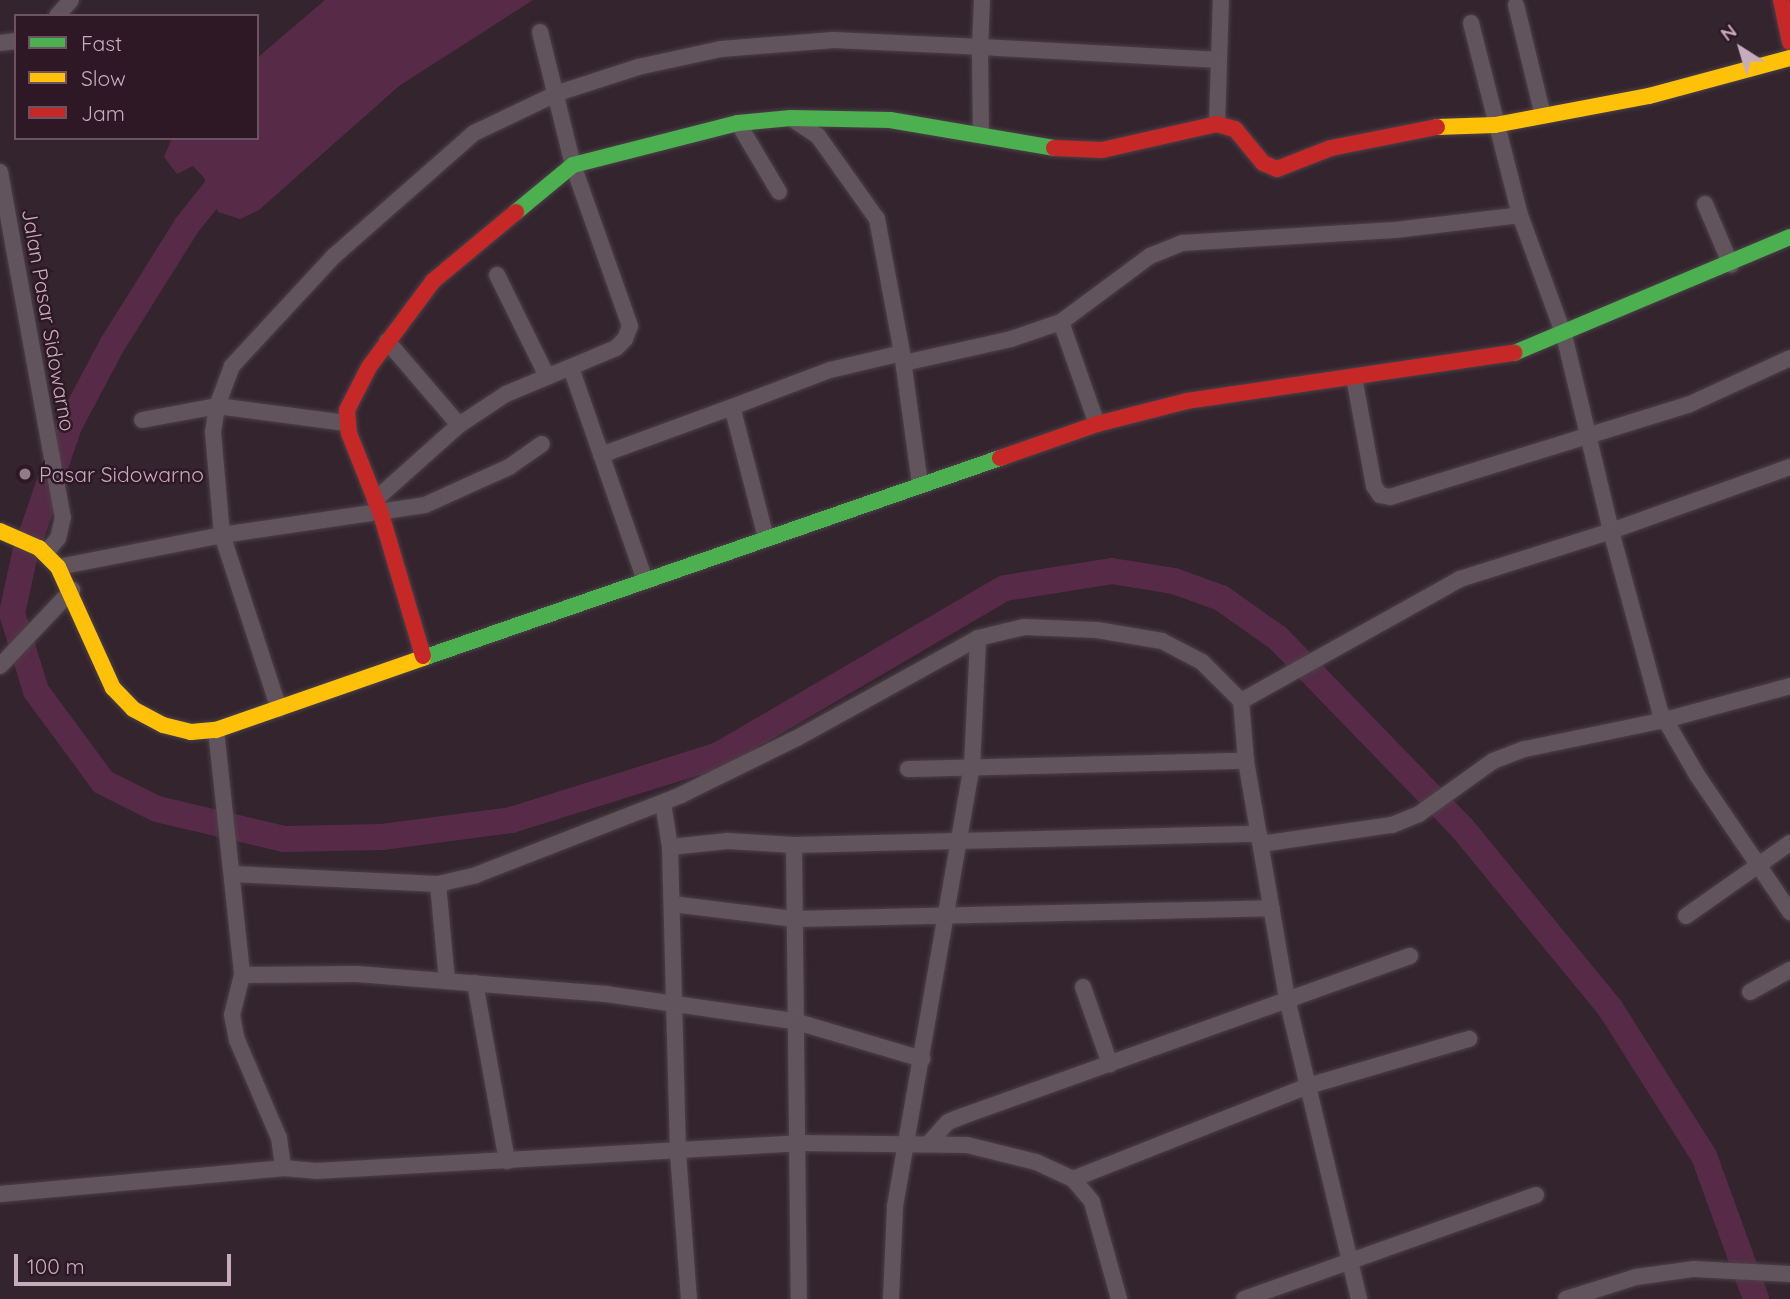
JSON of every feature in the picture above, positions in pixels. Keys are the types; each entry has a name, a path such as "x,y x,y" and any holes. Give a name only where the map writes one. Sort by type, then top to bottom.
{"street":[{"path":"59,14 71,0"},
{"path":"981,135 982,0"},
{"path":"1217,124 1221,0"},
{"path":"1781,0 1790,42"},
{"path":"1516,5 1542,116"},
{"path":"1471,23 1520,215 1563,335 1628,603 1665,720 1697,775 1760,864 1790,912"},
{"path":"378,507 459,425 506,394 616,348 629,326 573,165 558,93 540,32"},
{"path":"279,709 222,535 213,432 216,406 232,366 269,323 418,178 495,120 558,93 638,67 720,49 834,40 1217,60"},
{"path":"423,656 378,507 346,423 347,410 387,341 433,281 573,165 738,124 791,118 890,120 1065,150 1102,150 1217,124 1234,129 1263,163 1277,169 1331,148 1408,132 1496,125 1649,96 1790,58"},
{"path":"791,118 818,136 877,219 903,358 920,484"},
{"path":"738,124 779,192"},
{"name":"Jalan Pasar Sidowarno","path":"0,172 7,236 63,517 58,538 42,550"},
{"path":"1705,204 1731,265"},
{"path":"601,455 831,370 1011,339 1061,322 1150,256 1182,243 1395,230 1520,215"},
{"path":"7,533 42,550 58,567 72,590 113,688 133,709 182,730 216,730 1097,424 1186,401 1506,355 1563,335 1731,265 1790,237"},
{"path":"497,275 547,376"},
{"path":"1061,322 1097,424"},
{"path":"387,341 459,425"},
{"path":"1354,377 1374,486 1380,495 1390,497 1688,404 1790,358"},
{"path":"570,368 645,580"},
{"path":"142,420 216,406 346,423"},
{"path":"732,407 766,538"},
{"path":"58,567 378,507 425,505 467,488 542,444"},
{"path":"1241,701 1460,579 1611,531 1790,467"},
{"path":"0,666 72,590"},
{"path":"233,874 438,884 476,875 663,803 797,738 978,638 1024,627 1097,630 1162,641 1202,662 1241,701 1246,761 1287,999 1359,1299"},
{"path":"891,1299 895,1206 972,767 978,638"},
{"path":"670,847 728,841 794,845 961,838 1260,839 1392,825 1419,814 1493,761 1525,749 1665,720 1790,686"},
{"path":"216,730 242,975 232,1015 237,1040 279,1138 283,1168"},
{"path":"908,769 1246,761"},
{"path":"663,803 670,847 678,1153 689,1299"},
{"path":"1686,916 1790,843"},
{"path":"794,845 799,1299"},
{"path":"438,884 447,981"},
{"path":"672,904 795,919 1272,908"},
{"path":"929,1143 948,1122 1410,956"},
{"path":"1750,992 1789,973"},
{"path":"242,975 357,974 606,994 675,1006 794,1020 922,1059"},
{"path":"475,983 507,1161"},
{"path":"1083,987 1110,1064"},
{"path":"1073,1179 1308,1086 1469,1039"},
{"path":"0,1194 283,1168 316,1171 678,1153 798,1143 967,1145 1036,1162 1073,1179 1092,1202 1119,1299"},
{"path":"1244,1299 1536,1195"},
{"path":"1566,1299 1636,1277 1694,1269 1790,1274"}],"shaded area":[{"path":"325,0 533,0 399,86 259,210 240,219 218,212 204,178 193,166 177,174 164,157 171,140 259,140 259,56"}],"waterway":[{"path":"232,169 187,225 112,345 69,426 25,554 12,613 36,691 103,782 157,809 284,839 382,837 511,820 717,756 1005,588 1112,571 1174,581 1221,598 1278,638 1463,829 1610,1008 1704,1156 1756,1299"}],"traffic: fast":[{"path":"516,212 573,165 738,123 791,118 890,120 1054,148"},
{"path":"1514,353 1790,237"},
{"path":"423,658 1000,458"}],"traffic: slow":[{"path":"1437,127 1495,125 1649,96 1790,58"},
{"path":"0,531 39,548 58,567 113,688 133,709 163,725 191,732 216,730 423,658"}],"traffic: jam":[{"path":"1781,0 1790,42"},
{"path":"1054,148 1102,150 1217,124 1235,129 1263,163 1277,169 1331,148 1437,127"},
{"path":"423,656 381,514 349,433 347,410 369,367 433,281 516,212"},
{"path":"1000,458 1097,424 1187,401 1514,353"}],"place":[{"name":"Pasar Sidowarno","path":"25,474"}]}
